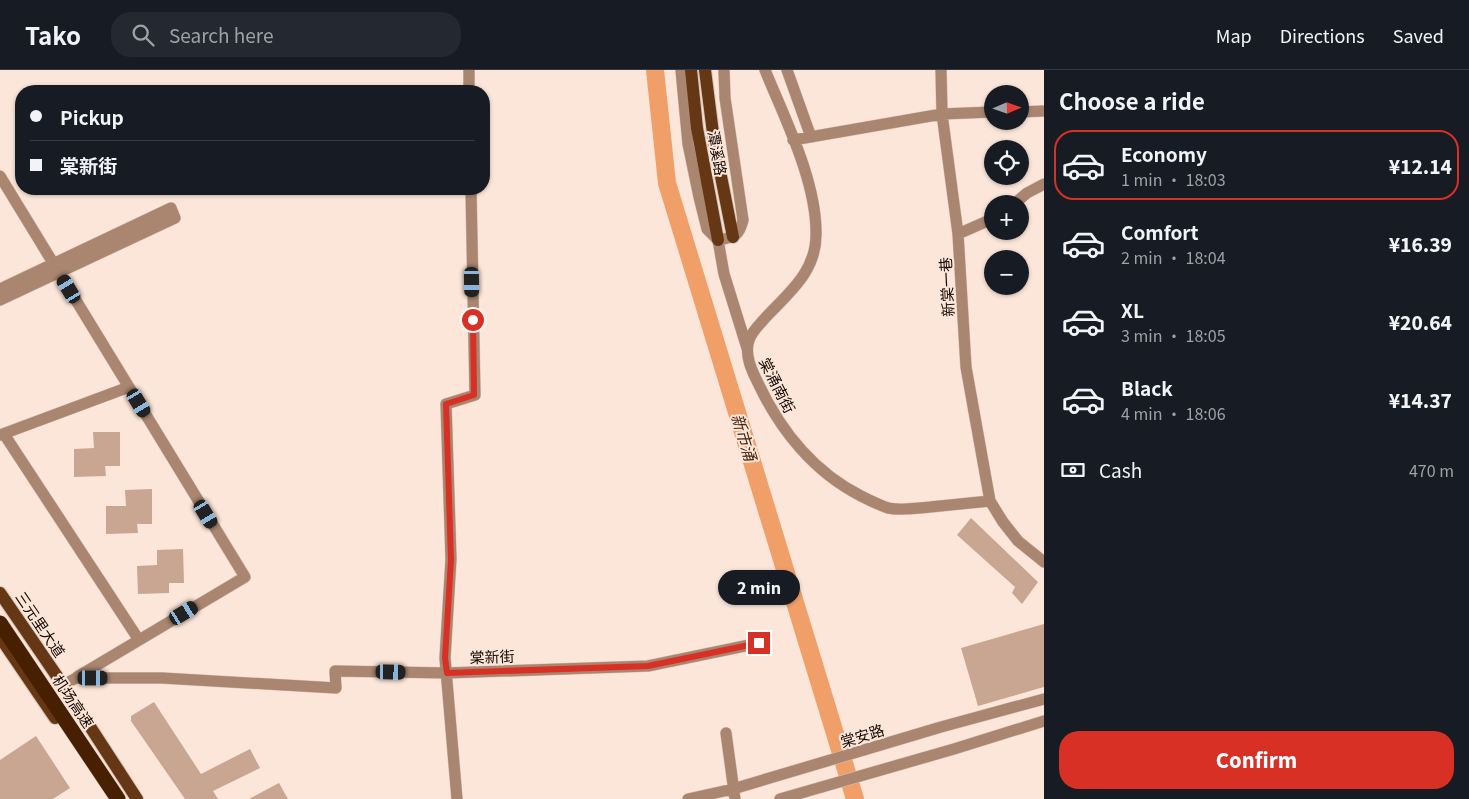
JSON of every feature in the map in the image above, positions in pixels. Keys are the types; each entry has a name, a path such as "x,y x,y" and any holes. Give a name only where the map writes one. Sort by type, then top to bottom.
{"highway":[{"name":"机场高速","path":"0,623 118,799"}],"main road":[{"name":"潭溪路","path":"691,70 697,128 718,240"},
{"name":"潭溪路","path":"705,70 714,141 733,237"},
{"name":"三元里大道","path":"0,593 63,685 137,799"},
{"path":"0,637 109,799"}],"street":[{"path":"468,70 469,85"},
{"path":"682,70 688,144 699,197 707,229 718,240 724,274 747,350"},
{"path":"718,240 733,237 741,231 743,220 725,98 724,70"},
{"name":"棠涌南街","path":"765,70 805,173 814,209 816,235 810,266 799,282 751,334 747,350 755,378 785,431 810,459 850,490 881,505 896,509 990,501"},
{"path":"787,70 811,136"},
{"name":"新棠一巷","path":"941,70 942,114 958,234 966,367 990,501"},
{"path":"1029,112 1044,111"},
{"path":"793,140 942,114 984,112"},
{"path":"0,176 245,577 76,678"},
{"path":"1025,195 1044,184"},
{"path":"457,799 445,658 451,560 446,404 474,395 471,195"},
{"path":"0,289 56,268 175,218 171,208 56,268 0,300"},
{"path":"958,234 984,224"},
{"path":"129,387 2,435 139,640"},
{"path":"990,501 1018,541 1044,562"},
{"name":"棠新街","path":"63,685 76,678 162,678 336,688 334,671 447,673 648,666 759,643"},
{"name":"棠安路","path":"688,799 734,794 815,764 1044,699"},
{"path":"780,799 1044,721"},
{"path":"726,733 734,794"}],"building":[{"path":"93,432 120,432 120,466 105,466 106,476 74,477 74,449 94,448"},
{"path":"152,489 152,524 137,524 138,533 106,534 106,506 126,506 125,490"},
{"path":"971,518 1038,582 1022,604 1012,593 1015,587 957,535"},
{"path":"183,549 184,583 169,583 169,593 138,594 137,566 157,565 157,550"},
{"path":"1044,624 1044,687 978,706 961,648"},
{"path":"154,702 201,774 250,749 260,768 213,791 218,799 185,799 131,721 131,716"},
{"path":"36,736 70,788 53,799 0,799 0,760"},
{"path":"279,783 288,799 249,799"}],"waterway":[{"name":"新市涌","path":"655,70 667,183 855,799"}],"route":[{"path":"473,320 474,395 446,404 451,560 445,658 447,673 648,666 759,643"}]}
